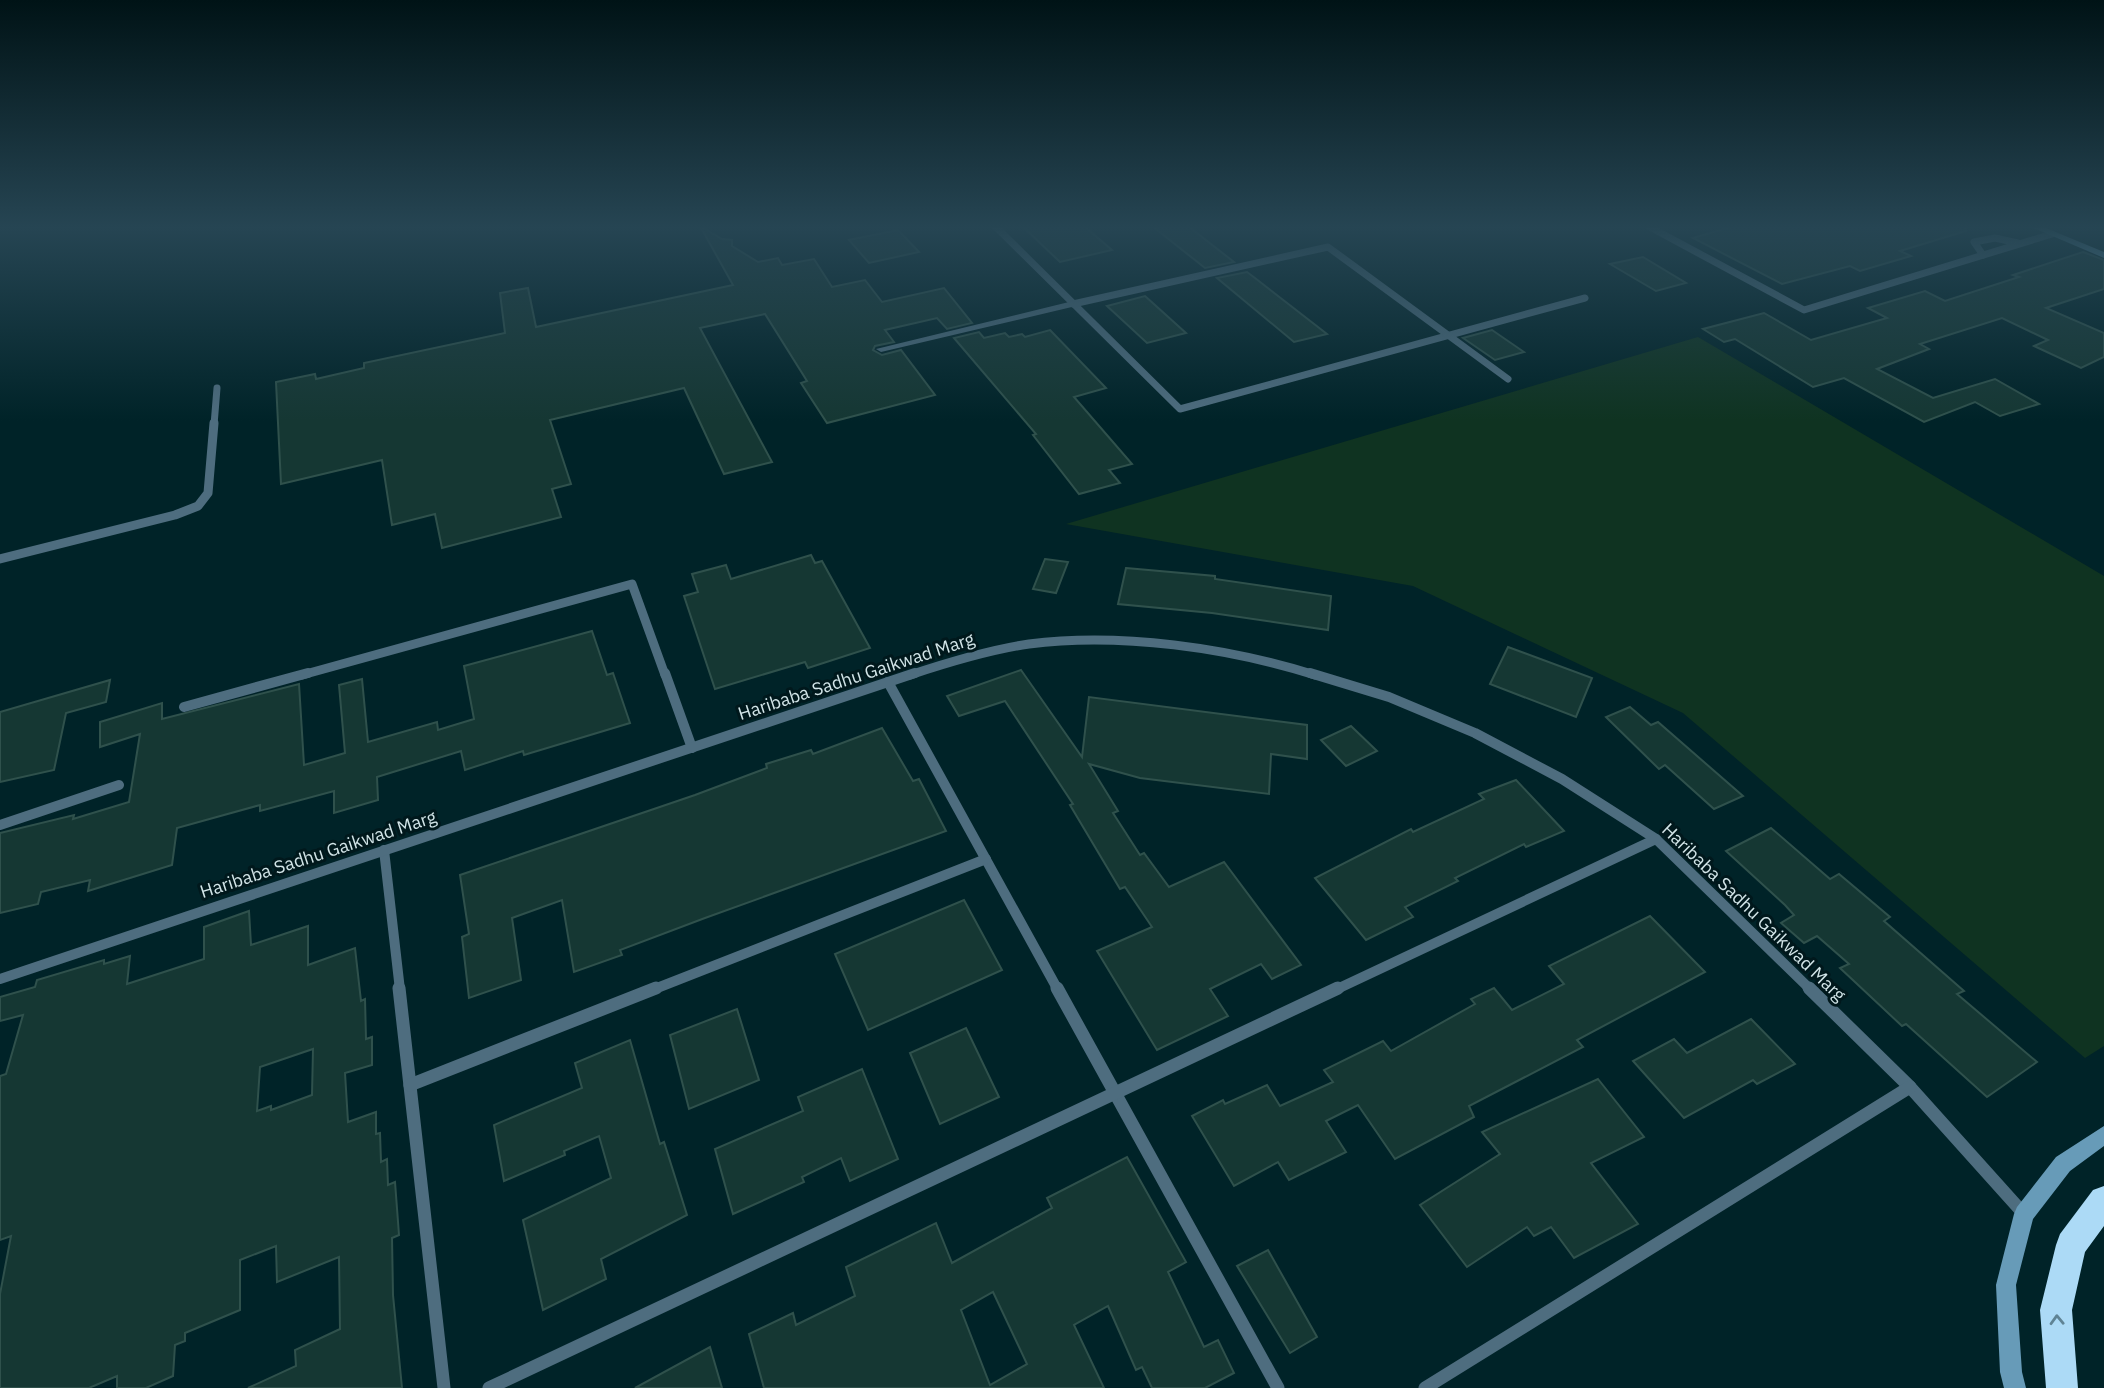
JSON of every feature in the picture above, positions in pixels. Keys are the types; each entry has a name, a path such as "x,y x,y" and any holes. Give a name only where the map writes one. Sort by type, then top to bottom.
{"highway":[{"path":"2062,1388 2056,1310 2071,1245 2104,1200"}],"street":[{"path":"881,349 1073,304"},
{"path":"2015,1388 2011,1372 2006,1285 2024,1214 2063,1164 2104,1135"}],"lane":[{"path":"1060,291 1180,409 1585,298"},
{"path":"1073,304 1132,291"},
{"path":"1388,291 1508,379"},
{"path":"1768,291 1804,310 1867,291"},
{"path":"0,559 175,515 198,506 208,493 217,388"},
{"path":"184,706 632,583 692,748"},
{"name":"Haribaba Sadhu Gaikwad Marg","path":"0,979 963,657 1030,644 1085,640 1147,643 1232,655 1310,673 1389,697 1475,733 1562,779 1656,839 1910,1087 2024,1214"},
{"path":"888,682 1278,1388"},
{"path":"0,825 119,785"},
{"path":"489,1388 1656,839"},
{"path":"384,850 444,1388"},
{"path":"410,1085 986,859"},
{"path":"1425,1388 1910,1087"}],"green space":[{"path":"1698,337 2104,576 2104,1046 2085,1058 1683,713 1413,586 1066,524"}],"building":[{"path":"529,291 536,327 706,291 873,291 882,302 932,291 946,291 972,323 947,329 937,318 885,330 894,342 875,346 873,350 882,355 901,350 935,395 827,423 801,383 807,381 765,314 700,328 772,462 724,474 684,388 550,420 571,484 552,489 561,517 442,548 435,514 392,525 382,460 281,484 276,382 315,374 316,379 364,368 364,363 505,333 500,293"},
{"path":"1232,291 1271,291 1327,334 1294,342"},
{"path":"1925,291 1945,301 1977,291 2099,291 2046,308 2104,333 2104,357 2081,368 2034,346 2048,340 2002,318 1920,344 1929,349 1877,369 1933,398 1995,379 2039,404 2000,416 1975,402 1924,422 1844,378 1813,387 1735,339 1724,342 1703,329 1764,313 1811,340 1887,318 1868,308"},
{"path":"1145,296 1186,333 1147,343 1107,306"},
{"path":"1050,330 1106,388 1074,397 1132,464 1109,470 1120,483 1079,494 1033,435 1036,434 954,338 979,332 984,338 1005,333 1009,337 1022,334 1025,337"},
{"path":"1492,330 1524,352 1495,360 1463,338"},
{"path":"811,555 815,563 822,561 870,648 808,668 805,662 715,689 684,596 698,592 692,574 726,565 731,579"},
{"path":"1045,559 1068,562 1056,593 1033,589"},
{"path":"1126,568 1215,576 1215,579 1331,596 1328,630 1212,613 1118,604"},
{"path":"592,631 607,675 613,673 630,723 524,755 523,751 465,770 461,751 377,777 378,800 334,813 334,791 260,811 260,805 177,828 172,865 88,891 90,880 41,892 38,904 0,913 0,833 74,815 73,819 129,802 140,734 100,747 100,722 162,703 162,719 299,684 304,765 345,753 339,685 362,679 368,742 437,722 438,730 474,719 464,666"},
{"path":"1508,647 1592,678 1576,717 1490,684"},
{"path":"1021,670 1082,757 1089,697 1307,725 1307,759 1271,754 1269,794 1140,778 1089,764 1118,811 1113,813 1140,855 1144,853 1169,887 1224,862 1301,965 1272,979 1261,964 1210,989 1228,1016 1157,1050 1097,951 1152,927 1125,887 1120,889 1070,805 1073,804 1005,701 959,716 947,696"},
{"path":"110,680 106,702 66,713 54,770 0,782 0,712"},
{"path":"1630,707 1651,725 1658,722 1743,796 1714,809 1665,765 1659,769 1606,717"},
{"path":"1351,726 1377,751 1346,766 1321,740"},
{"path":"882,728 913,781 919,779 946,831 620,950 622,955 574,972 562,900 512,918 521,980 469,998 462,937 469,934 460,875 695,795 767,768 766,764 811,750 813,754"},
{"path":"1516,780 1564,831 1526,847 1524,844 1455,878 1458,881 1405,907 1413,917 1366,940 1315,878 1411,829 1413,832 1484,799 1479,794"},
{"path":"1771,828 1830,879 1839,874 1890,917 1884,921 1964,991 1957,994 2037,1062 1987,1097 1906,1024 1902,1026 1840,968 1849,964 1817,936 1804,943 1781,923 1794,915 1726,851"},
{"path":"964,900 1002,970 868,1030 835,954"},
{"path":"249,911 251,945 308,926 308,965 355,948 361,1001 365,999 366,1039 372,1037 372,1065 345,1073 348,1122 376,1112 376,1134 380,1133 381,1162 387,1159 388,1185 395,1182 399,1235 392,1238 393,1295 402,1388 248,1388 296,1366 295,1350 340,1329 339,1257 277,1282 276,1246 240,1260 240,1310 185,1333 185,1341 175,1345 173,1376 146,1388 117,1388 117,1376 89,1388 0,1388 0,1294 11,1236 0,1240 0,1076 6,1074 23,1015 0,1021 0,997 35,987 37,980 104,960 104,964 130,956 127,984 204,959 204,927","holes":["313,1049 312,1095 271,1110 271,1106 257,1111 260,1067"]},
{"path":"1650,916 1705,972 1577,1040 1583,1047 1469,1106 1474,1117 1395,1159 1358,1105 1326,1121 1346,1152 1289,1180 1278,1162 1234,1186 1192,1116 1223,1100 1225,1104 1267,1085 1280,1106 1333,1082 1324,1070 1383,1041 1391,1051 1475,1004 1471,999 1494,988 1512,1010 1564,984 1549,966"},
{"path":"737,1009 759,1080 689,1109 670,1035"},
{"path":"1751,1019 1795,1064 1757,1084 1753,1080 1684,1118 1633,1061 1674,1039 1687,1053"},
{"path":"966,1028 999,1097 940,1124 910,1053"},
{"path":"630,1040 660,1144 664,1142 687,1215 601,1259 606,1279 543,1310 523,1220 611,1178 599,1136 564,1151 565,1155 504,1181 494,1125 582,1088 575,1063"},
{"path":"862,1069 898,1159 850,1181 841,1158 802,1177 804,1182 733,1214 715,1149 803,1111 798,1097"},
{"path":"1598,1079 1644,1137 1591,1163 1638,1224 1574,1258 1551,1227 1534,1236 1527,1227 1467,1267 1420,1205 1500,1154 1482,1132"},
{"path":"1127,1157 1186,1262 1168,1272 1204,1347 1218,1340 1234,1373 1205,1388 1152,1388 1142,1367 1136,1370 1108,1306 1074,1325 1104,1388 764,1388 749,1334 793,1313 796,1325 855,1296 846,1267 936,1223 952,1263 1052,1208 1047,1198","holes":["993,1292 1027,1364 990,1385 961,1310"]},
{"path":"1268,1250 1317,1337 1290,1353 1237,1266"},
{"path":"710,1347 722,1388 635,1388"}]}
